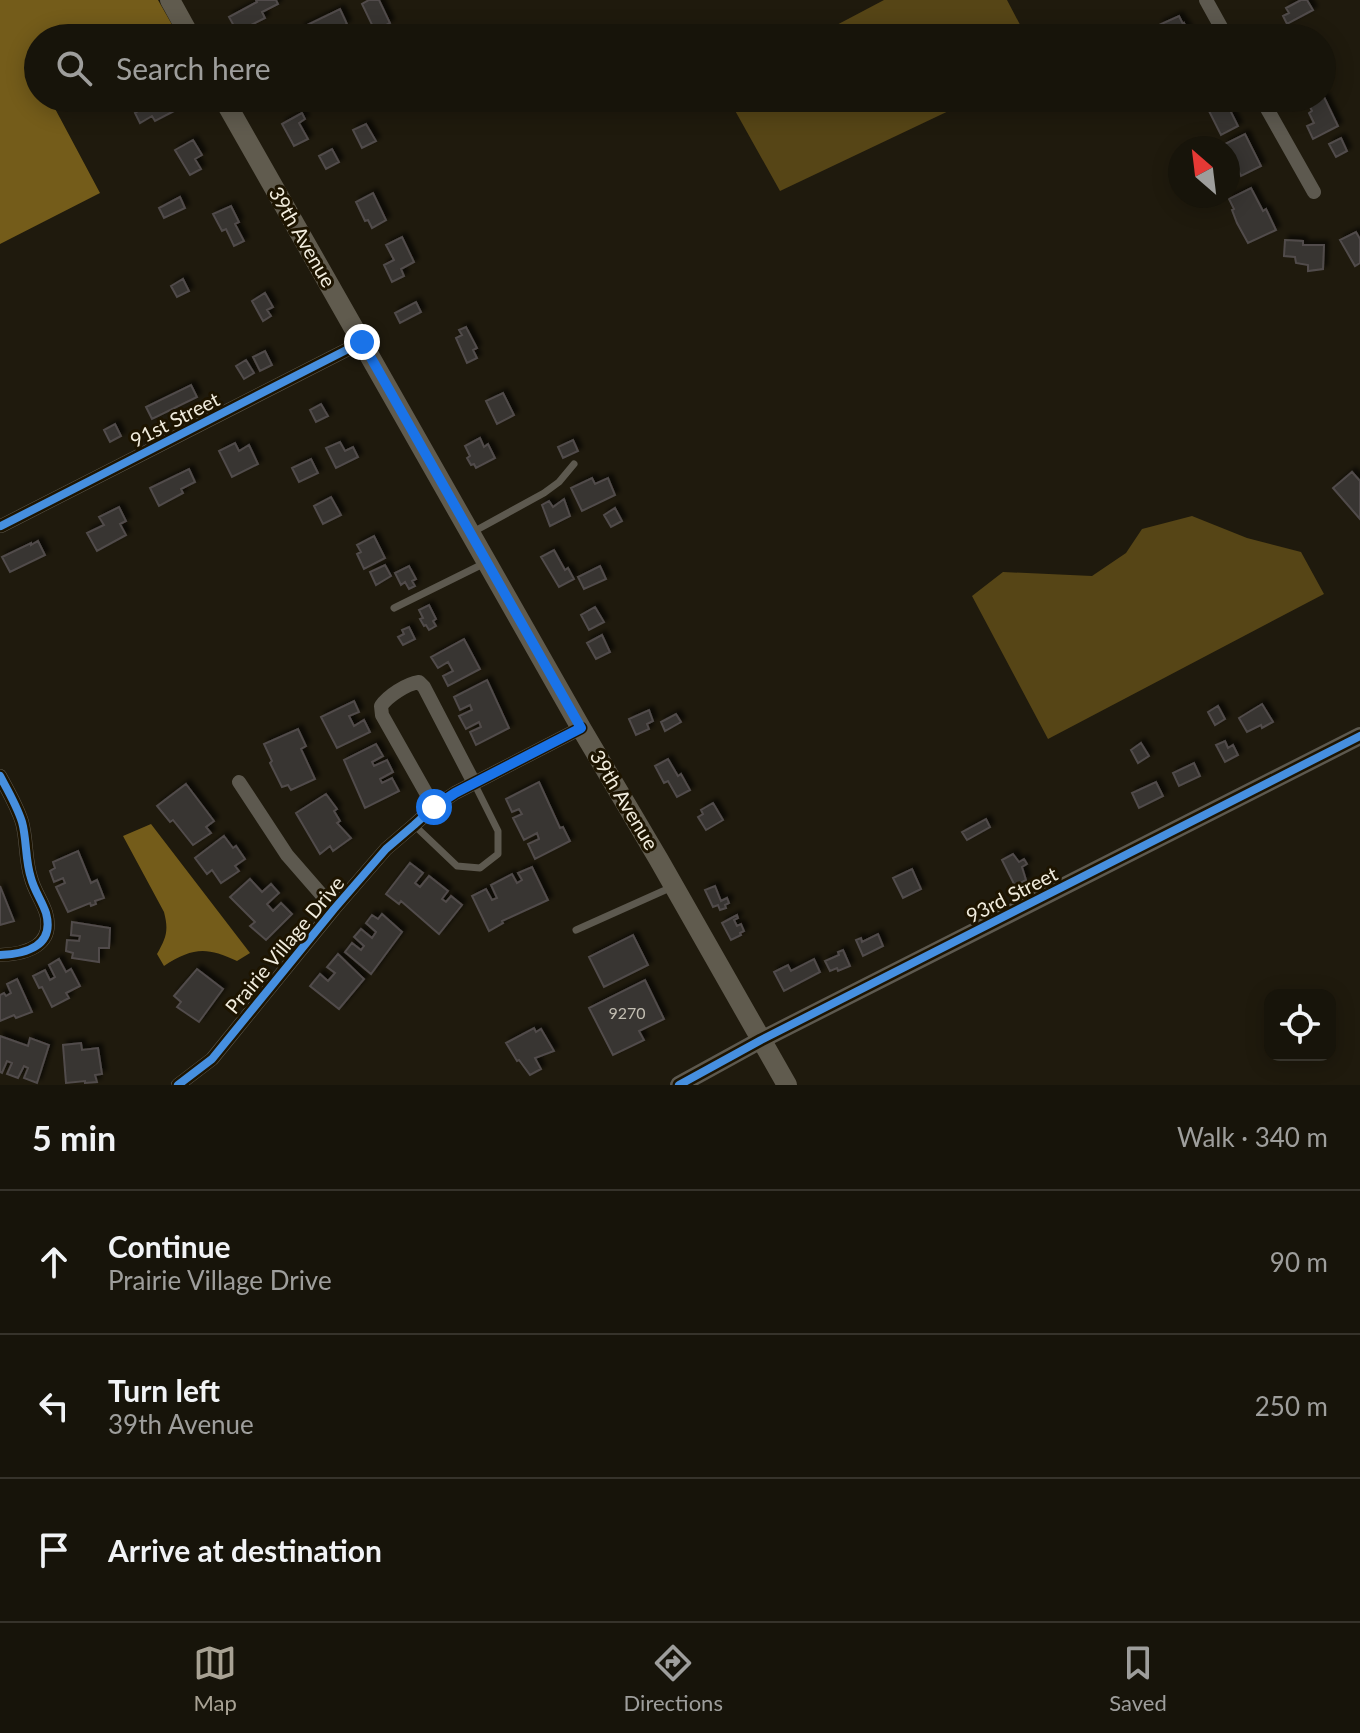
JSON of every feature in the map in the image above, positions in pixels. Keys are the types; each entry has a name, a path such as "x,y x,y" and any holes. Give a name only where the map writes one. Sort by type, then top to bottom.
{"main road":[{"path":"170,0 183,24"},
{"name":"39th Avenue","path":"231,112 787,1085"}],"street":[{"path":"1206,0 1219,24"},
{"path":"1269,112 1314,192"},
{"name":"91st Street","path":"1,526 362,342"},
{"path":"434,807 382,715 381,706 385,700 413,683 419,682 424,687 474,783"},
{"name":"Prairie Village Drive","path":"178,1085 212,1059 386,849 455,793 581,728"},
{"name":"93rd Street","path":"679,1085 761,1040 1360,736"},
{"path":"0,776 21,819 30,876 46,911 47,923 45,935 36,947 23,954 0,955"},
{"path":"239,782 287,855 334,909"}],"lane":[{"path":"471,533 544,493 559,482 574,464"},
{"path":"394,608 487,562"},
{"path":"414,825 457,866 480,868 498,854 498,831 474,783"},
{"path":"576,930 674,886"}],"shaded area":[{"path":"0,0 158,0 172,24 24,24 24,112 57,112 100,193 0,244"},
{"path":"884,0 1007,0 1020,24 839,24"},
{"path":"736,112 946,112 780,191"},
{"path":"1192,516 1247,538 1301,552 1324,594 1048,739 972,596 1003,572 1092,576 1126,553 1142,529"},
{"path":"151,824 250,953 237,961 208,951 192,952 164,966 157,954 166,934 164,912 123,836"}],"building":[{"path":"276,0 278,4 262,12 265,18 253,24 233,24 229,17 257,2"},
{"path":"379,0 390,23 372,24 362,4"},
{"path":"1307,0 1313,10 1287,24 1283,16 1289,13 1286,8"},
{"path":"340,9 347,24 309,24"},
{"path":"1179,16 1183,24 1161,24"},
{"path":"172,112 155,121 152,116 140,123 135,113"},
{"path":"1210,112 1231,112 1238,126 1221,135"},
{"path":"1331,112 1338,126 1313,139 1307,126 1314,123 1309,113"},
{"path":"302,113 305,119 299,123 308,139 294,146 282,124"},
{"path":"366,124 376,141 362,148 353,130"},
{"path":"1245,134 1261,166 1241,176 1240,174 1240,136"},
{"path":"1341,138 1347,151 1336,157 1329,144"},
{"path":"193,140 202,155 195,159 201,169 190,175 175,150"},
{"path":"332,149 339,162 326,169 319,156"},
{"path":"1251,188 1276,230 1248,243 1232,210 1240,208 1240,194"},
{"path":"373,193 386,220 372,228 356,202"},
{"path":"180,197 185,208 164,218 159,208"},
{"path":"231,206 239,222 235,224 244,241 234,246 226,229 222,231 213,214"},
{"path":"1356,232 1360,239 1360,263 1355,266 1340,240"},
{"path":"402,237 414,262 401,269 404,276 392,282 384,265 394,260 386,245"},
{"path":"1285,240 1303,241 1303,245 1324,245 1323,269 1308,271 1308,265 1296,263 1295,257 1284,256"},
{"path":"183,279 189,291 177,297 171,286"},
{"path":"265,293 273,307 267,310 271,316 263,321 252,301"},
{"path":"416,302 421,312 400,323 395,313"},
{"path":"466,327 477,348 473,350 477,358 467,363 456,338 462,335 459,330"},
{"path":"265,351 272,365 260,371 253,357"},
{"path":"246,360 254,373 244,379 236,366"},
{"path":"191,385 197,397 152,419 146,407"},
{"path":"503,393 514,415 497,424 486,401"},
{"path":"321,404 328,416 316,422 310,410"},
{"path":"115,424 121,436 110,442 104,430"},
{"path":"480,438 484,447 488,444 495,458 476,468 467,458 470,456 465,446"},
{"path":"573,440 578,451 563,458 558,447"},
{"path":"340,442 345,451 353,447 358,457 336,468 326,448"},
{"path":"235,443 239,451 249,445 258,464 232,477 219,451"},
{"path":"311,459 318,473 299,482 292,468"},
{"path":"189,469 195,482 181,489 183,493 159,506 150,488"},
{"path":"1352,472 1360,481 1360,519 1333,488"},
{"path":"592,478 595,484 608,478 615,495 582,511 571,488"},
{"path":"331,497 341,515 323,524 314,506"},
{"path":"564,499 570,516 550,526 542,505 549,501 553,507"},
{"path":"119,507 126,521 120,524 126,535 97,551 87,533 104,525 99,517"},
{"path":"615,508 622,521 611,527 604,515"},
{"path":"374,536 385,558 364,569 357,554 361,552 357,545"},
{"path":"38,541 45,555 10,572 2,557"},
{"path":"554,550 574,579 559,587 541,557"},
{"path":"385,565 391,576 376,585 370,572"},
{"path":"409,566 416,579 412,581 415,586 409,589 405,582 401,585 395,573"},
{"path":"600,566 606,579 584,589 578,577"},
{"path":"429,605 436,626 429,630 420,619 423,618 419,610"},
{"path":"595,607 604,622 589,630 581,615"},
{"path":"409,627 415,639 403,645 398,637 404,634 402,630"},
{"path":"602,635 610,652 596,659 587,643"},
{"path":"464,639 480,669 448,686 443,676 453,671 448,662 438,668 431,657"},
{"path":"487,680 509,728 476,745 470,732 481,727 479,722 466,729 459,716 472,710 470,705 460,710 454,697"},
{"path":"354,701 359,712 349,716 354,726 364,720 370,732 337,748 321,717"},
{"path":"1262,704 1273,722 1247,732 1239,718"},
{"path":"1218,706 1225,719 1215,725 1208,712"},
{"path":"649,710 653,721 647,724 649,729 636,735 629,719"},
{"path":"676,714 681,722 665,731 661,722"},
{"path":"298,729 306,746 301,749 315,779 291,790 288,785 282,787 264,744"},
{"path":"1225,741 1228,748 1233,745 1238,755 1225,762 1216,745"},
{"path":"1141,743 1149,756 1138,763 1131,750"},
{"path":"376,744 383,756 372,762 374,766 387,760 393,772 380,779 382,783 392,778 399,791 365,808 344,760"},
{"path":"668,759 690,790 677,797 668,781 664,783 655,766"},
{"path":"1194,763 1200,776 1179,786 1173,773"},
{"path":"539,782 560,828 563,827 570,841 535,859 528,844 539,839 537,833 524,840 513,818 522,814 519,809 512,812 506,799"},
{"path":"1156,782 1163,796 1139,808 1132,793"},
{"path":"186,784 214,821 206,827 211,833 193,845 157,806"},
{"path":"326,794 337,809 334,811 340,821 337,823 351,838 333,851 330,846 320,854 296,813"},
{"path":"713,803 723,820 706,830 698,817 703,814 701,810"},
{"path":"986,819 990,827 967,840 962,832"},
{"path":"224,836 245,859 235,866 239,871 221,883 212,870 207,874 195,858"},
{"path":"78,851 91,883 97,880 104,898 91,906 90,903 68,912 56,887 65,883 63,878 54,882 50,871 55,868 53,862"},
{"path":"1013,854 1019,862 1024,859 1027,864 1022,867 1026,880 1015,886 1002,860"},
{"path":"410,863 423,873 415,883 420,887 429,876 448,891 442,899 446,902 451,896 462,905 439,934 401,901 399,904 386,894"},
{"path":"532,867 548,900 502,921 489,931 472,896 486,889 492,900 497,898 491,885 512,874 517,883 522,880 518,873"},
{"path":"912,869 921,889 903,898 893,878"},
{"path":"250,879 262,892 271,884 279,893 267,904 273,911 281,903 292,914 266,940 250,926 255,922 230,897"},
{"path":"0,886 14,921 0,925"},
{"path":"715,886 721,901 727,898 729,903 725,905 726,908 720,910 718,905 713,907 705,890"},
{"path":"382,914 402,932 371,974 345,952 352,943 361,950 364,946 354,937 361,929 372,938 376,932 366,923 372,915 378,919"},
{"path":"737,915 738,918 734,920 737,926 741,924 744,931 731,940 722,923"},
{"path":"72,922 110,928 109,948 99,948 99,962 72,958 73,953 66,951 67,940 79,941 80,936 71,935"},
{"path":"878,934 883,946 863,956 856,940 861,938 862,942"},
{"path":"633,935 648,965 604,987 589,957"},
{"path":"843,950 850,966 830,971 825,961"},
{"path":"338,954 364,979 339,1009 310,986 320,974 328,981 335,973 327,967"},
{"path":"59,959 66,972 71,969 80,986 66,993 69,998 52,1007 33,976 45,970 50,980 55,977 49,965"},
{"path":"814,959 820,972 784,991 774,972 788,965 791,971"},
{"path":"197,969 223,989 199,1022 177,1007 181,1002 174,996"},
{"path":"17,979 32,1012 0,1021 0,995 11,993 7,984"},
{"path":"645,980 664,1019 639,1031 644,1040 613,1055 589,1008"},
{"path":"534,1028 536,1032 541,1029 554,1051 535,1058 541,1069 530,1075 506,1043"},
{"path":"0,1036 28,1046 30,1038 49,1045 37,1083 24,1078 28,1068 24,1066 18,1078 7,1074 12,1063 7,1061 0,1072"},
{"path":"81,1043 82,1050 98,1048 102,1074 95,1075 97,1082 66,1083 63,1045"}],"cycle path":[{"path":"1,526 362,342"},
{"path":"178,1085 212,1059 386,849 455,793 581,728"},
{"path":"679,1085 761,1040 1360,736"},
{"path":"0,776 22,822 29,871 48,924 42,941 36,946 19,953 0,955"}],"route":[{"path":"362,342 581,728 434,807"}]}
